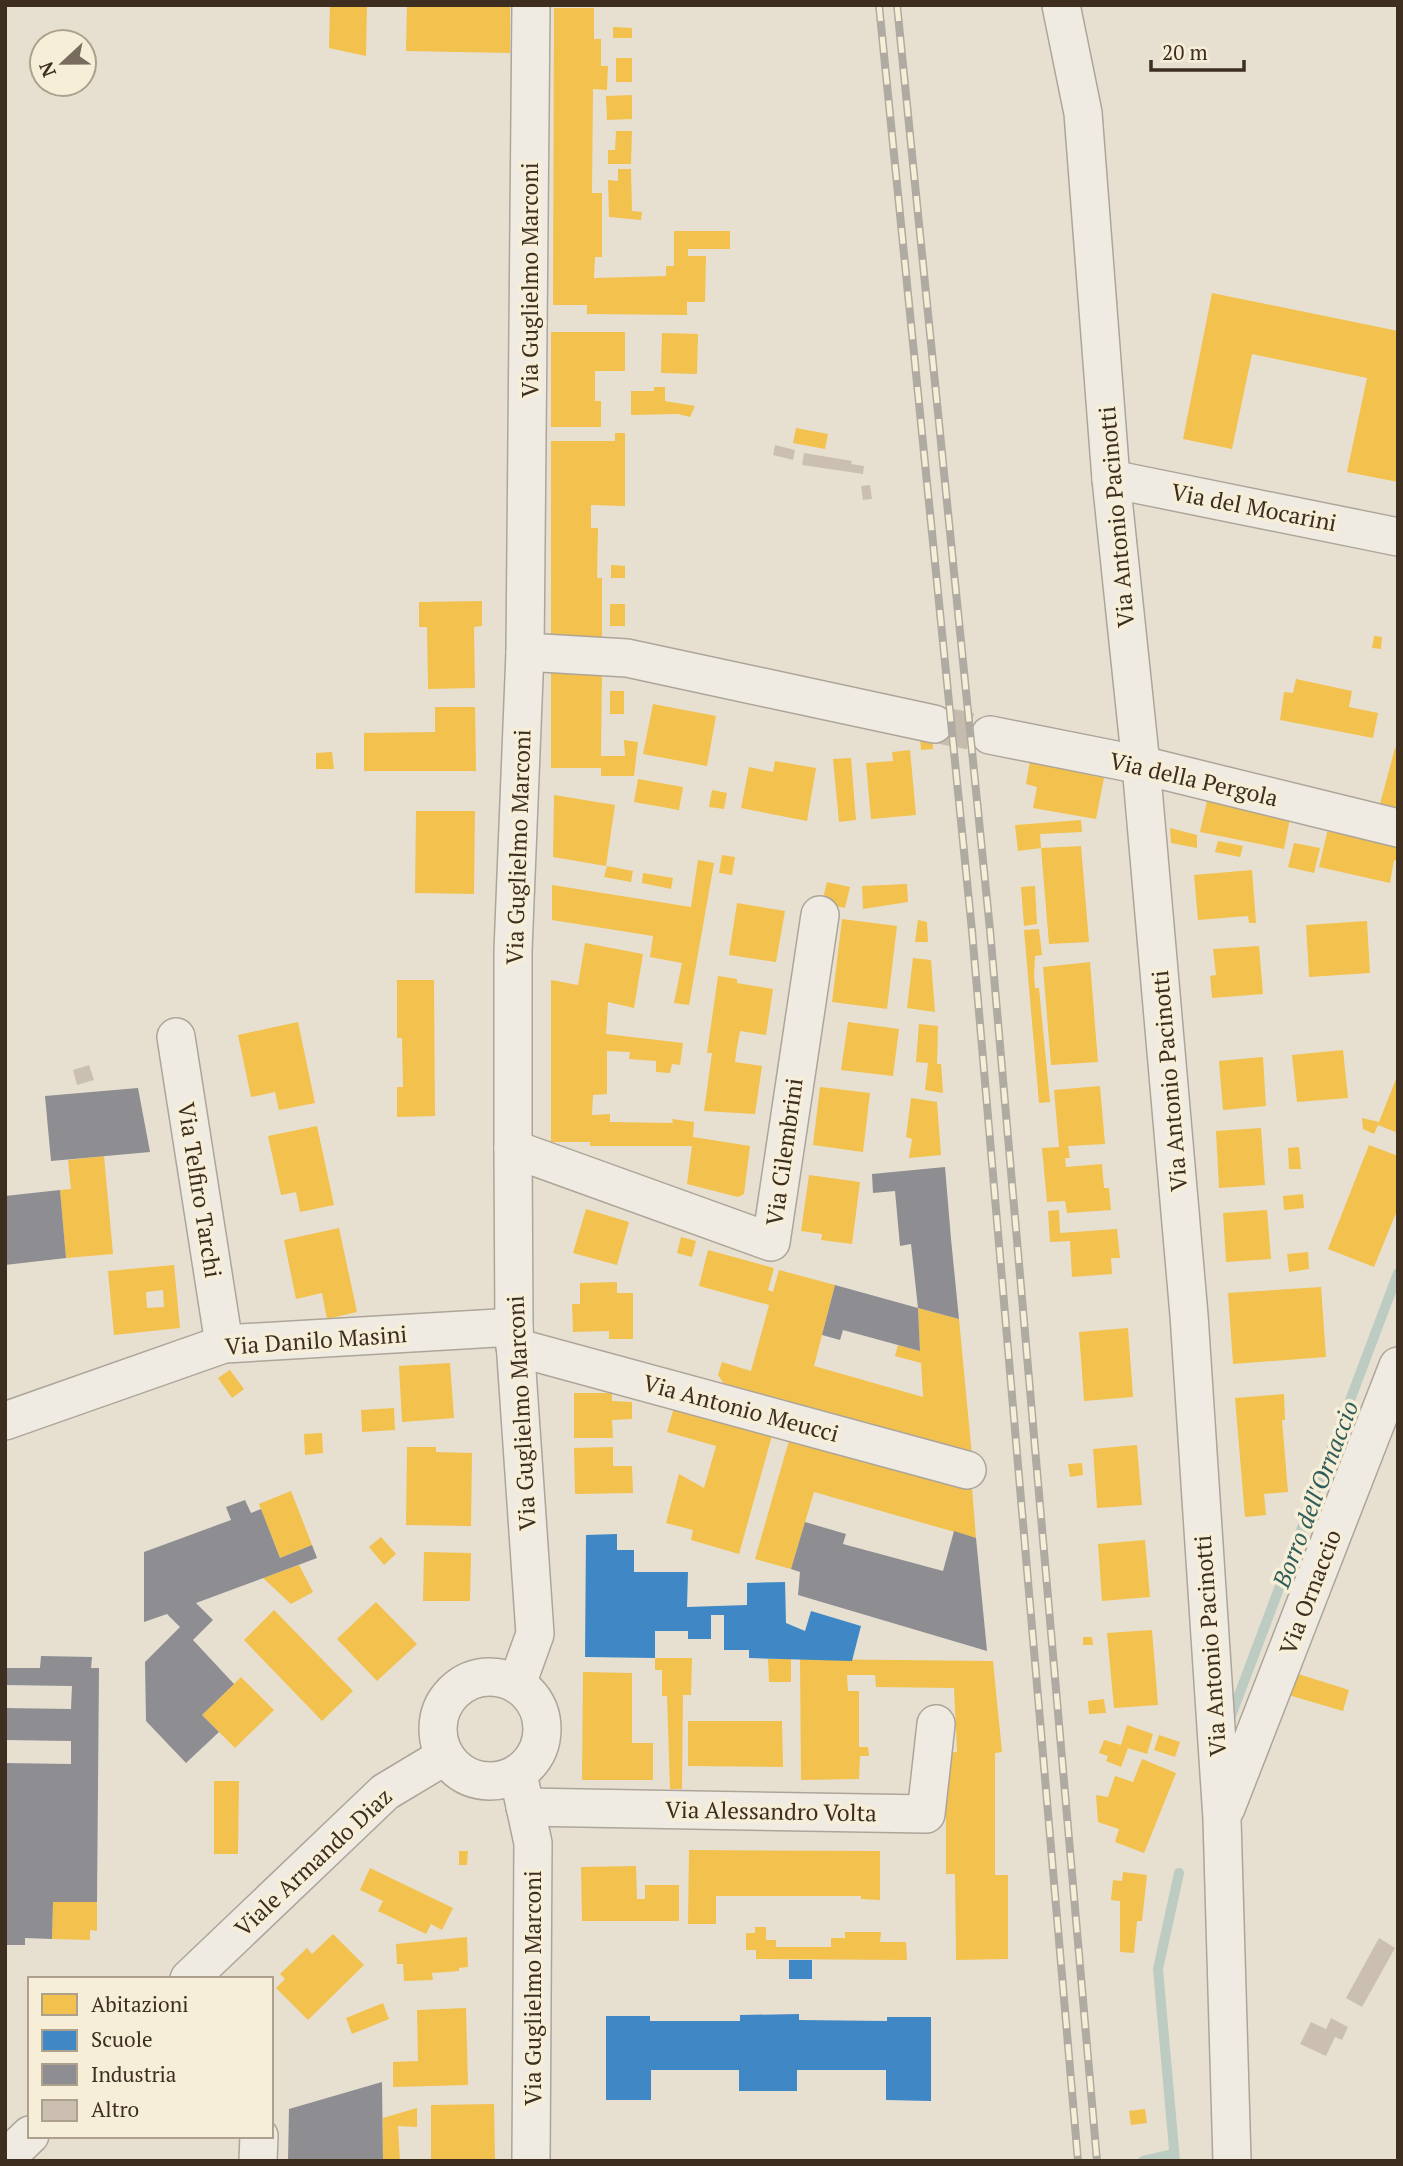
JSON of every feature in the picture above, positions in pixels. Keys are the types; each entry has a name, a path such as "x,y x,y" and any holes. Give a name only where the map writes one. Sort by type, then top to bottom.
{"street":[{"name":"Via Guglielmo Marconi","path":"517,1684 534,1633 514,1337 513,1149 513,951 525,652 531,5"},
{"name":"Via Antonio Pacinotti","path":"1061,5 1083,113 1111,479 1141,765 1189,1315 1222,1819 1232,2161"},
{"name":"Via del Mocarini","path":"1111,479 1398,537"},
{"path":"525,652 627,658 934,724"},
{"name":"Via della Pergola","path":"990,735 1141,765 1398,828"},
{"name":"Via Cilembrini","path":"513,1149 771,1242 820,915"},
{"name":"Via Telfiro Tarchi","path":"176,1037 224,1344"},
{"name":"Via Danilo Masini","path":"5,1421 224,1344 514,1337"},
{"name":"Via Antonio Meucci","path":"514,1337 967,1470"},
{"name":"Via Ornaccio","path":"1222,1819 1398,1366"},
{"path":"488,1677 517,1684 531,1696 540,1712 543,1729 540,1747 531,1762 521,1791 465,1775 445,1756 439,1742 441,1711 459,1687 488,1677"},
{"name":"Via Alessandro Volta","path":"521,1791 926,1814 936,1724"},
{"name":"Viale Armando Diaz","path":"191,1977 385,1792 445,1756"},
{"name":"Via Guglielmo Marconi","path":"521,1791 533,1843 531,2161"},
{"path":"5,2159 28,2137"},
{"path":"258,2161 259,2138"}],"building: Abitazioni":[{"path":"330,5 367,5 366,56 329,48"},
{"path":"407,5 510,5 510,53 406,51"},
{"path":"554,8 594,8 594,39 601,39 601,66 608,66 607,90 593,89 592,193 602,193 602,257 595,257 594,278 666,276 666,266 674,266 674,231 730,231 730,249 688,249 688,256 706,256 705,302 687,302 687,315 587,314 587,305 553,305"},
{"path":"613,27 632,28 632,38 613,38"},
{"path":"616,58 632,58 632,82 616,82"},
{"path":"632,95 632,119 607,120 606,96"},
{"path":"616,131 632,131 631,164 608,164 608,150 615,150"},
{"path":"618,169 631,169 632,211 642,212 641,220 609,217 608,180 618,181"},
{"path":"1212,293 1398,331 1398,482 1347,472 1367,378 1252,354 1232,449 1183,439"},
{"path":"551,332 625,332 625,371 595,371 595,401 601,401 601,427 551,427"},
{"path":"662,333 698,334 697,374 661,373"},
{"path":"654,387 665,387 665,401 695,406 690,417 678,414 631,415 631,391 654,391"},
{"path":"796,428 828,434 825,449 793,443"},
{"path":"615,433 625,433 625,506 591,505 591,528 598,528 597,578 602,578 602,648 551,647 551,441 615,441"},
{"path":"611,565 625,566 625,578 611,578"},
{"path":"482,601 482,626 474,627 475,688 428,689 427,627 419,627 419,602"},
{"path":"610,604 625,604 625,626 610,626"},
{"path":"1374,636 1382,637 1381,649 1372,648"},
{"path":"551,664 602,669 601,756 625,756 624,740 638,742 634,776 601,776 601,768 551,768"},
{"path":"1296,679 1352,691 1349,707 1378,713 1373,738 1280,720 1284,692 1293,693"},
{"path":"610,691 624,691 624,714 610,714"},
{"path":"653,704 716,716 707,766 643,754"},
{"path":"435,707 475,707 476,771 364,771 364,733 435,732"},
{"path":"932,732 933,749 921,750 920,737"},
{"path":"1395,748 1398,749 1398,810 1380,804"},
{"path":"910,750 916,815 871,819 866,763 893,761 892,752"},
{"path":"332,752 334,769 316,769 316,753"},
{"path":"851,758 856,820 839,822 833,759"},
{"path":"775,761 816,768 807,821 741,808 749,767 773,772"},
{"path":"1030,761 1104,778 1096,819 1033,808 1037,787 1026,784"},
{"path":"638,779 683,787 679,810 634,802"},
{"path":"712,790 727,793 724,809 709,807"},
{"path":"554,795 615,805 606,866 553,857"},
{"path":"1208,797 1291,813 1284,849 1200,832"},
{"path":"416,811 475,811 474,894 415,893"},
{"path":"1081,820 1082,832 1040,834 1041,848 1018,851 1015,825"},
{"path":"1330,820 1398,835 1398,861 1394,860 1390,883 1319,867"},
{"path":"1170,828 1197,835 1197,848 1171,843"},
{"path":"1218,841 1243,846 1240,857 1215,852"},
{"path":"1294,843 1320,848 1314,873 1288,867"},
{"path":"1081,846 1089,942 1049,944 1041,848"},
{"path":"722,855 735,857 732,875 719,873"},
{"path":"698,860 714,863 689,1005 674,1003 682,963 650,957 653,936 552,920 552,885 691,907"},
{"path":"607,866 633,871 631,882 604,877"},
{"path":"1252,870 1256,923 1249,923 1248,916 1198,920 1194,875"},
{"path":"643,873 673,878 671,889 642,883"},
{"path":"827,882 850,887 845,908 822,903"},
{"path":"907,884 908,902 863,909 862,886"},
{"path":"1035,886 1037,924 1024,926 1021,887"},
{"path":"737,903 785,911 776,962 729,955"},
{"path":"842,919 897,926 887,1009 832,1002"},
{"path":"918,920 927,922 928,942 915,942"},
{"path":"1367,921 1370,973 1309,977 1306,925"},
{"path":"1039,929 1042,955 1035,956 1034,976 1035,988 1039,988 1050,1102 1039,1103 1024,930"},
{"path":"585,943 643,954 634,1008 608,1002 606,1034 683,1043 680,1065 672,1064 670,1073 656,1072 656,1061 629,1059 630,1052 607,1051 607,1094 593,1095 592,1115 610,1114 610,1122 673,1123 672,1119 694,1122 693,1137 750,1146 744,1194 738,1197 687,1184 692,1146 590,1146 590,1142 551,1142 551,980 578,985"},
{"path":"1259,946 1263,994 1212,998 1210,976 1216,975 1213,949"},
{"path":"913,958 931,960 935,1012 907,1008"},
{"path":"1090,962 1098,1062 1051,1065 1043,967"},
{"path":"718,976 737,979 737,983 773,989 766,1035 740,1031 737,1047 735,1062 762,1066 755,1114 704,1111 712,1053 707,1053"},
{"path":"397,980 434,980 435,1116 397,1117 397,1087 403,1087 402,1038 397,1038"},
{"path":"298,1022 315,1103 279,1110 275,1092 251,1097 238,1035"},
{"path":"848,1022 899,1029 893,1076 841,1070"},
{"path":"919,1024 938,1026 937,1064 941,1064 943,1093 925,1090 928,1063 916,1062"},
{"path":"1343,1050 1348,1098 1297,1102 1292,1055"},
{"path":"1263,1057 1266,1106 1223,1110 1219,1061"},
{"path":"1398,1074 1398,1133 1378,1125 1374,1134 1363,1129 1362,1118 1379,1122"},
{"path":"1100,1086 1105,1144 1068,1146 1070,1158 1065,1158 1066,1167 1102,1164 1104,1188 1109,1188 1111,1210 1067,1213 1065,1201 1047,1202 1042,1148 1059,1147 1054,1090"},
{"path":"820,1087 870,1093 863,1152 813,1145"},
{"path":"911,1098 937,1102 941,1155 909,1158 912,1139 906,1137"},
{"path":"317,1126 334,1205 300,1212 296,1192 281,1195 268,1136"},
{"path":"1261,1128 1265,1185 1219,1188 1216,1131"},
{"path":"1369,1145 1398,1156 1398,1208 1374,1267 1328,1249"},
{"path":"1299,1147 1301,1169 1289,1169 1288,1148"},
{"path":"104,1156 113,1254 66,1258 60,1190 71,1189 68,1160"},
{"path":"809,1175 860,1182 852,1244 821,1240 822,1234 801,1231"},
{"path":"1303,1194 1304,1208 1284,1210 1283,1196"},
{"path":"586,1209 629,1222 617,1265 573,1253"},
{"path":"1059,1210 1060,1233 1117,1229 1120,1258 1111,1258 1112,1274 1072,1277 1070,1241 1050,1242 1048,1211"},
{"path":"1267,1210 1271,1259 1226,1262 1223,1213"},
{"path":"339,1228 357,1312 327,1319 322,1293 296,1299 284,1240"},
{"path":"681,1237 696,1241 692,1257 677,1253"},
{"path":"708,1250 774,1268 768,1290 773,1292 779,1270 835,1285 814,1366 923,1397 921,1363 895,1356 898,1345 920,1351 918,1308 959,1319 972,1456 725,1385 718,1375 722,1362 751,1371 769,1305 699,1286"},
{"path":"1308,1252 1309,1269 1289,1272 1287,1254"},
{"path":"174,1265 180,1328 114,1335 108,1271","holes":["163,1290 164,1307 147,1308 146,1292"]},
{"path":"617,1282 617,1293 633,1293 633,1339 609,1339 609,1331 573,1332 572,1304 580,1304 580,1283"},
{"path":"1321,1287 1326,1357 1233,1364 1228,1293"},
{"path":"1128,1328 1133,1397 1084,1401 1079,1332"},
{"path":"450,1363 454,1418 402,1422 399,1366"},
{"path":"230,1370 244,1389 232,1398 218,1378"},
{"path":"574,1393 612,1393 612,1401 632,1402 632,1419 612,1420 613,1438 574,1438"},
{"path":"1284,1394 1285,1420 1282,1420 1288,1492 1264,1494 1266,1515 1245,1517 1235,1398"},
{"path":"675,1404 773,1432 739,1554 691,1540 693,1530 666,1523 679,1474 704,1488 716,1446 667,1432"},
{"path":"394,1408 395,1430 362,1432 361,1410"},
{"path":"322,1433 323,1453 305,1455 304,1434"},
{"path":"790,1437 972,1488 976,1538 814,1492 791,1569 755,1559"},
{"path":"1137,1445 1142,1505 1097,1508 1093,1449"},
{"path":"407,1447 436,1447 436,1452 472,1453 471,1526 406,1525"},
{"path":"613,1447 613,1466 632,1466 633,1493 575,1494 574,1448"},
{"path":"1082,1463 1083,1475 1070,1477 1068,1464"},
{"path":"291,1491 312,1545 280,1558 259,1504"},
{"path":"381,1537 396,1554 384,1565 369,1547"},
{"path":"1145,1540 1150,1597 1102,1601 1098,1544"},
{"path":"424,1552 471,1553 470,1601 423,1601"},
{"path":"299,1565 313,1592 291,1604 263,1578"},
{"path":"376,1602 417,1644 377,1681 337,1639"},
{"path":"274,1610 353,1691 322,1721 244,1640"},
{"path":"1152,1630 1158,1705 1114,1708 1107,1633"},
{"path":"1083,1637 1092,1637 1093,1645 1083,1645"},
{"path":"655,1658 692,1658 691,1695 683,1695 682,1789 670,1789 667,1696 662,1696 662,1670 655,1670"},
{"path":"768,1659 791,1659 791,1682 769,1682"},
{"path":"800,1659 993,1661 1002,1752 995,1753 995,1875 1008,1875 1008,1959 956,1960 955,1874 946,1874 946,1753 957,1752 954,1688 876,1687 875,1675 847,1675 848,1691 859,1691 859,1747 868,1747 869,1756 860,1756 859,1779 801,1780"},
{"path":"583,1672 632,1673 632,1743 653,1743 653,1780 582,1780"},
{"path":"1292,1672 1349,1690 1343,1711 1285,1694"},
{"path":"241,1677 274,1710 235,1748 202,1715"},
{"path":"1104,1699 1106,1713 1089,1714 1088,1701"},
{"path":"688,1721 782,1721 783,1767 688,1766"},
{"path":"1127,1725 1153,1734 1147,1754 1128,1748 1121,1767 1106,1761 1108,1756 1099,1753 1104,1740 1121,1745"},
{"path":"1159,1735 1180,1742 1175,1757 1154,1750"},
{"path":"1142,1759 1176,1773 1144,1853 1115,1842 1119,1829 1098,1822 1096,1795 1108,1797 1115,1776 1133,1782"},
{"path":"214,1781 239,1781 238,1854 214,1854"},
{"path":"689,1850 880,1851 880,1900 861,1899 861,1896 716,1896 716,1924 688,1924"},
{"path":"459,1851 468,1851 467,1865 459,1865"},
{"path":"636,1866 637,1899 645,1899 645,1885 679,1885 679,1921 582,1921 581,1867"},
{"path":"370,1868 453,1908 442,1930 431,1924 426,1934 378,1911 383,1901 360,1890"},
{"path":"1123,1872 1147,1875 1142,1921 1137,1921 1134,1953 1120,1952 1120,1901 1111,1900 1113,1880 1122,1881"},
{"path":"53,1902 97,1902 97,1931 90,1930 90,1940 52,1939"},
{"path":"755,1927 766,1927 766,1940 776,1940 776,1947 831,1947 831,1938 845,1938 845,1932 881,1932 880,1942 906,1942 907,1960 756,1959 756,1950 746,1950 746,1933 755,1933"},
{"path":"333,1934 364,1965 308,2020 276,1988 285,1979 280,1974 307,1948 312,1954"},
{"path":"467,1937 468,1967 459,1968 459,1971 432,1973 433,1980 404,1981 403,1964 397,1964 396,1944"},
{"path":"383,2003 389,2019 352,2034 346,2018"},
{"path":"466,2008 468,2085 393,2087 393,2062 418,2061 417,2010"},
{"path":"494,2104 495,2161 431,2161 431,2105"},
{"path":"417,2108 417,2127 398,2126 400,2161 383,2161 383,2118"},
{"path":"1145,2109 1147,2123 1131,2125 1129,2111"}],"building: Scuole":[{"path":"617,1534 617,1550 634,1550 634,1572 688,1572 687,1607 747,1605 747,1583 785,1582 786,1623 805,1631 811,1611 861,1626 852,1661 749,1658 749,1650 724,1650 724,1615 711,1615 711,1639 688,1639 688,1631 655,1631 655,1658 585,1657 586,1535"},
{"path":"789,1960 812,1960 812,1979 789,1979"},
{"path":"799,2014 799,2020 887,2021 887,2017 931,2017 931,2101 886,2100 886,2070 797,2070 797,2091 739,2091 739,2070 651,2070 651,2100 606,2100 606,2016 650,2016 650,2021 740,2021 740,2015"}],"building: Industria":[{"path":"138,1088 150,1152 51,1161 45,1096"},
{"path":"945,1167 959,1319 918,1308 911,1244 900,1246 895,1191 873,1193 872,1174"},
{"path":"60,1190 66,1258 5,1265 5,1196"},
{"path":"835,1285 918,1308 920,1351 843,1330 840,1340 822,1335"},
{"path":"245,1500 251,1513 261,1509 280,1558 312,1545 317,1558 196,1603 213,1620 193,1640 234,1684 202,1715 219,1732 186,1763 146,1721 145,1662 180,1627 167,1614 144,1622 144,1552 231,1520 226,1507"},
{"path":"805,1522 846,1534 843,1544 943,1571 954,1531 976,1538 987,1651 798,1595 800,1572 791,1569"},
{"path":"41,1656 92,1657 91,1668 99,1668 97,1902 53,1902 52,1939 25,1938 25,1945 5,1945 5,1763 71,1764 71,1741 5,1740 5,1708 71,1709 72,1686 5,1685 5,1668 40,1668"},
{"path":"382,2082 383,2161 288,2161 289,2109"}],"building: Altro":[{"path":"775,445 795,450 793,460 773,455"},
{"path":"804,453 852,461 851,464 864,466 863,474 802,465"},
{"path":"870,485 872,499 863,500 861,486"},
{"path":"89,1065 94,1080 77,1085 73,1070"},
{"path":"1379,1938 1395,1948 1362,2007 1346,1998"},
{"path":"1331,2018 1348,2027 1342,2040 1335,2037 1326,2056 1300,2044 1311,2022 1326,2029"}],"waterway":[{"name":"Borro dell'Ornaccio","path":"1231,1716 1398,1273"},
{"name":"Borro dell'Ornaccio","path":"1175,2161 1158,1969 1179,1873"},
{"path":"1143,2161 1174,2154"}],"tunnel":[{"path":"934,724 990,735"}],"railway":[{"path":"879,5 972,931 1078,2161"},
{"path":"897,5 990,930 1097,2161"}]}
